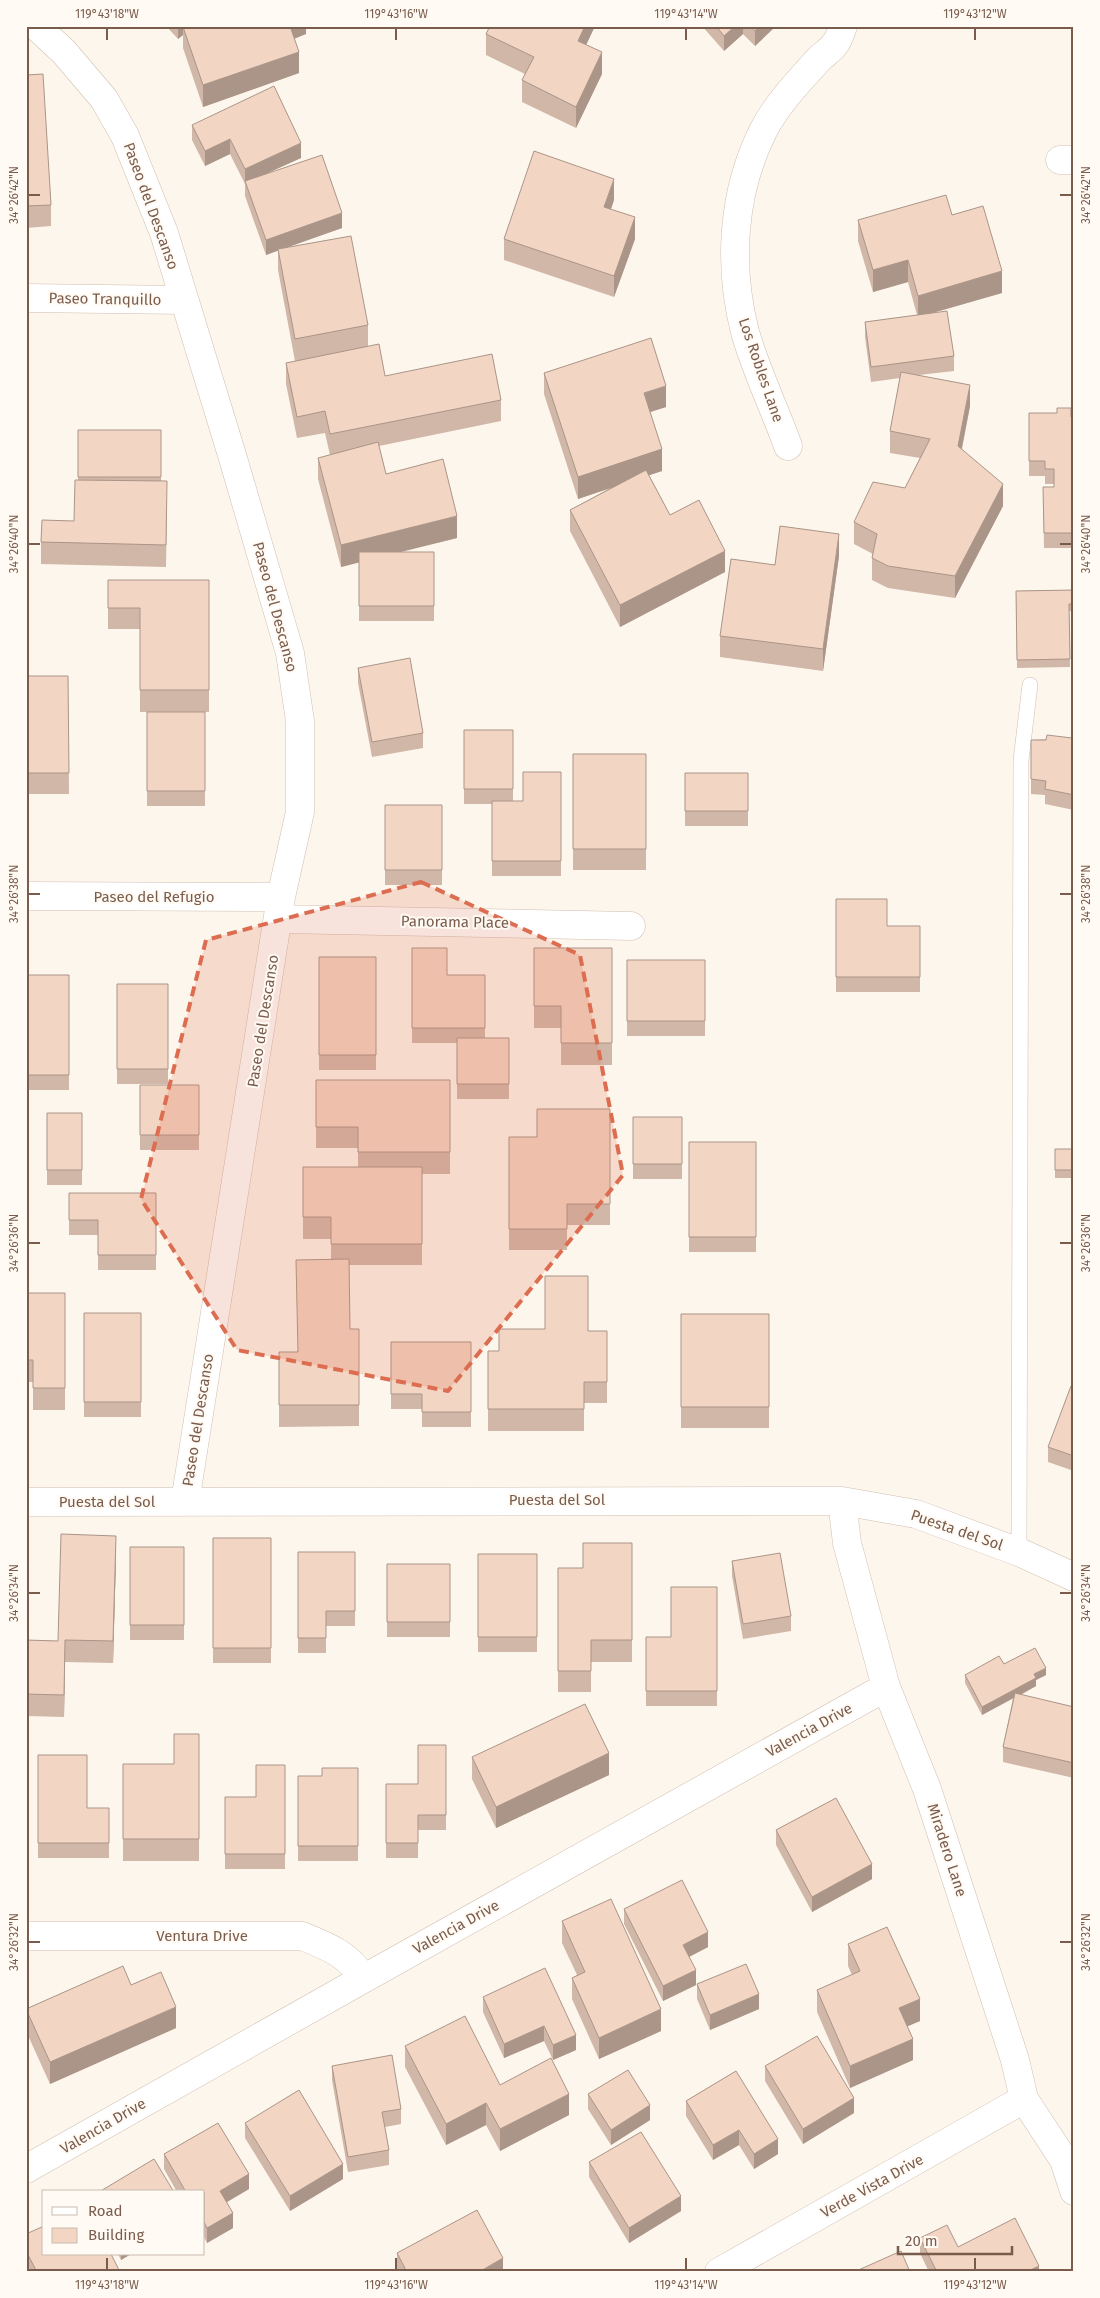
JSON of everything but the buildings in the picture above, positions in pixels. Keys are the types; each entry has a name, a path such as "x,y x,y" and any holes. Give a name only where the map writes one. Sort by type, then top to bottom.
{"street":[{"name":"Paseo del Descanso","path":"36,26 64,52 104,99 125,136 164,233 290,653 300,721 300,812 280,908 185,1502"},
{"name":"Los Robles Lane","path":"788,446 746,334 737,296 734,253 737,215 744,182 763,131 785,99 820,58 835,44 843,26"},
{"name":"Paseo Tranquillo","path":"26,298 184,300"},
{"name":"Paseo del Refugio","path":"26,896 280,908"},
{"name":"Panorama Place","path":"280,908 631,926"},
{"name":"Puesta del Sol","path":"26,1502 842,1501 916,1514 1019,1552 1074,1577"},
{"name":"Miradero Lane","path":"842,1501 847,1543 886,1687 927,1789 1015,2060 1024,2099 1064,2160 1074,2191"},
{"name":"Valencia Drive","path":"26,2169 886,1687"},
{"name":"Ventura Drive","path":"26,1936 302,1936 326,1945 346,1956 363,1979"},
{"name":"Verde Vista Drive","path":"719,2272 1024,2099"}],"lane":[{"path":"1019,1552 1021,760 1030,685"}],"highlighted area":[{"path":"421,882 580,955 623,1175 448,1391 237,1350 141,1199 206,940"}]}
